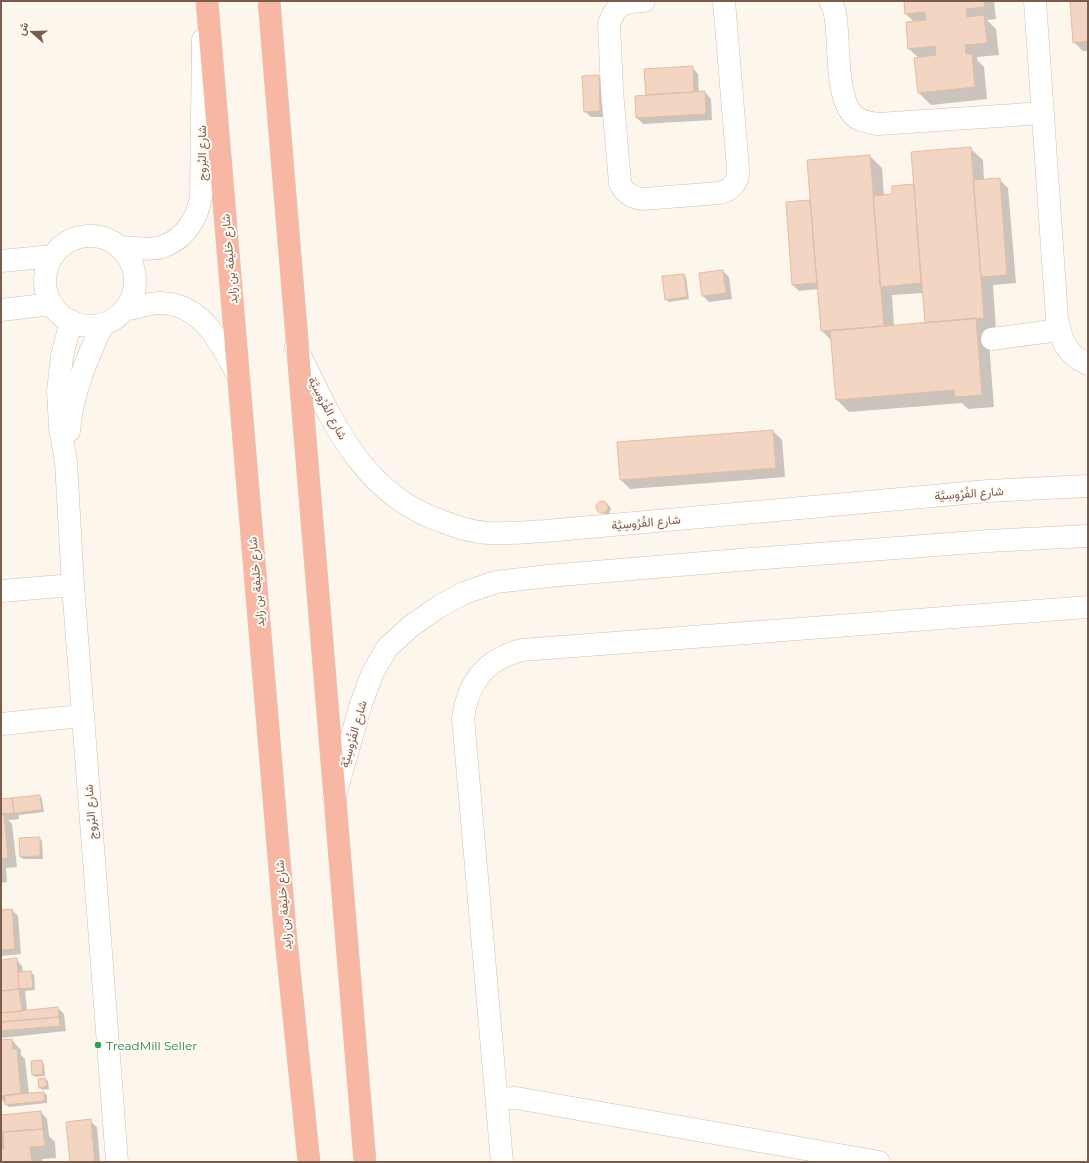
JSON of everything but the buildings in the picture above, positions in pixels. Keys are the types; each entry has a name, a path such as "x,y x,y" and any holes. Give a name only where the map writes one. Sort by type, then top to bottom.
{"highway":[{"name":"شارع خليفة بن زايد","path":"206,1 239,377 284,930 309,1162"},
{"path":"269,1 295,344 365,1162"}],"street":[{"name":"شارع البُروج","path":"120,247 146,248 163,246 183,234 196,217 201,196 202,71 206,1"},
{"path":"644,1 628,2 619,6 612,14 609,24 612,91 620,183 627,194 632,197 643,199 726,192 736,182 738,169 724,1"},
{"path":"830,1 835,15 842,94 848,108 857,118 868,123 878,124 1043,113"},
{"path":"1035,1 1057,318 1063,342 1070,353 1088,364"},
{"path":"79,237 101,237 120,247 128,256 133,266 135,278 134,290 124,310 114,319 103,324 92,326 81,325 63,317 52,304 46,289 46,272 52,256 69,241 79,237"},
{"path":"1,261 52,256"},
{"path":"124,310 161,303 177,306 191,311 206,324 217,337 239,377"},
{"path":"1,310 52,304"},
{"name":"شارع البُروج","path":"70,321 62,356 58,391 60,427 66,462 72,585 117,1162"},
{"name":"شارع البُروج","path":"66,462 69,426 76,391 88,357 103,324"},
{"path":"992,339 1059,330"},
{"name":"شارع الفُرُوسِيَّة","path":"295,344 333,422 369,474 399,501 427,516 458,527 487,533 546,531 988,491 1088,486"},
{"name":"شارع الفُرُوسِيَّة","path":"333,802 361,704 372,674 387,648 411,626 464,592 496,582 521,578 988,541 1088,536"},
{"path":"1,591 72,585"},
{"path":"502,1162 463,718 469,690 476,678 486,668 496,660 522,650 1088,607"},
{"path":"1,724 82,716"},
{"path":"497,1099 516,1098 880,1162"}],"place":[{"name":"TreadMill Seller","path":"98,1045"}]}
